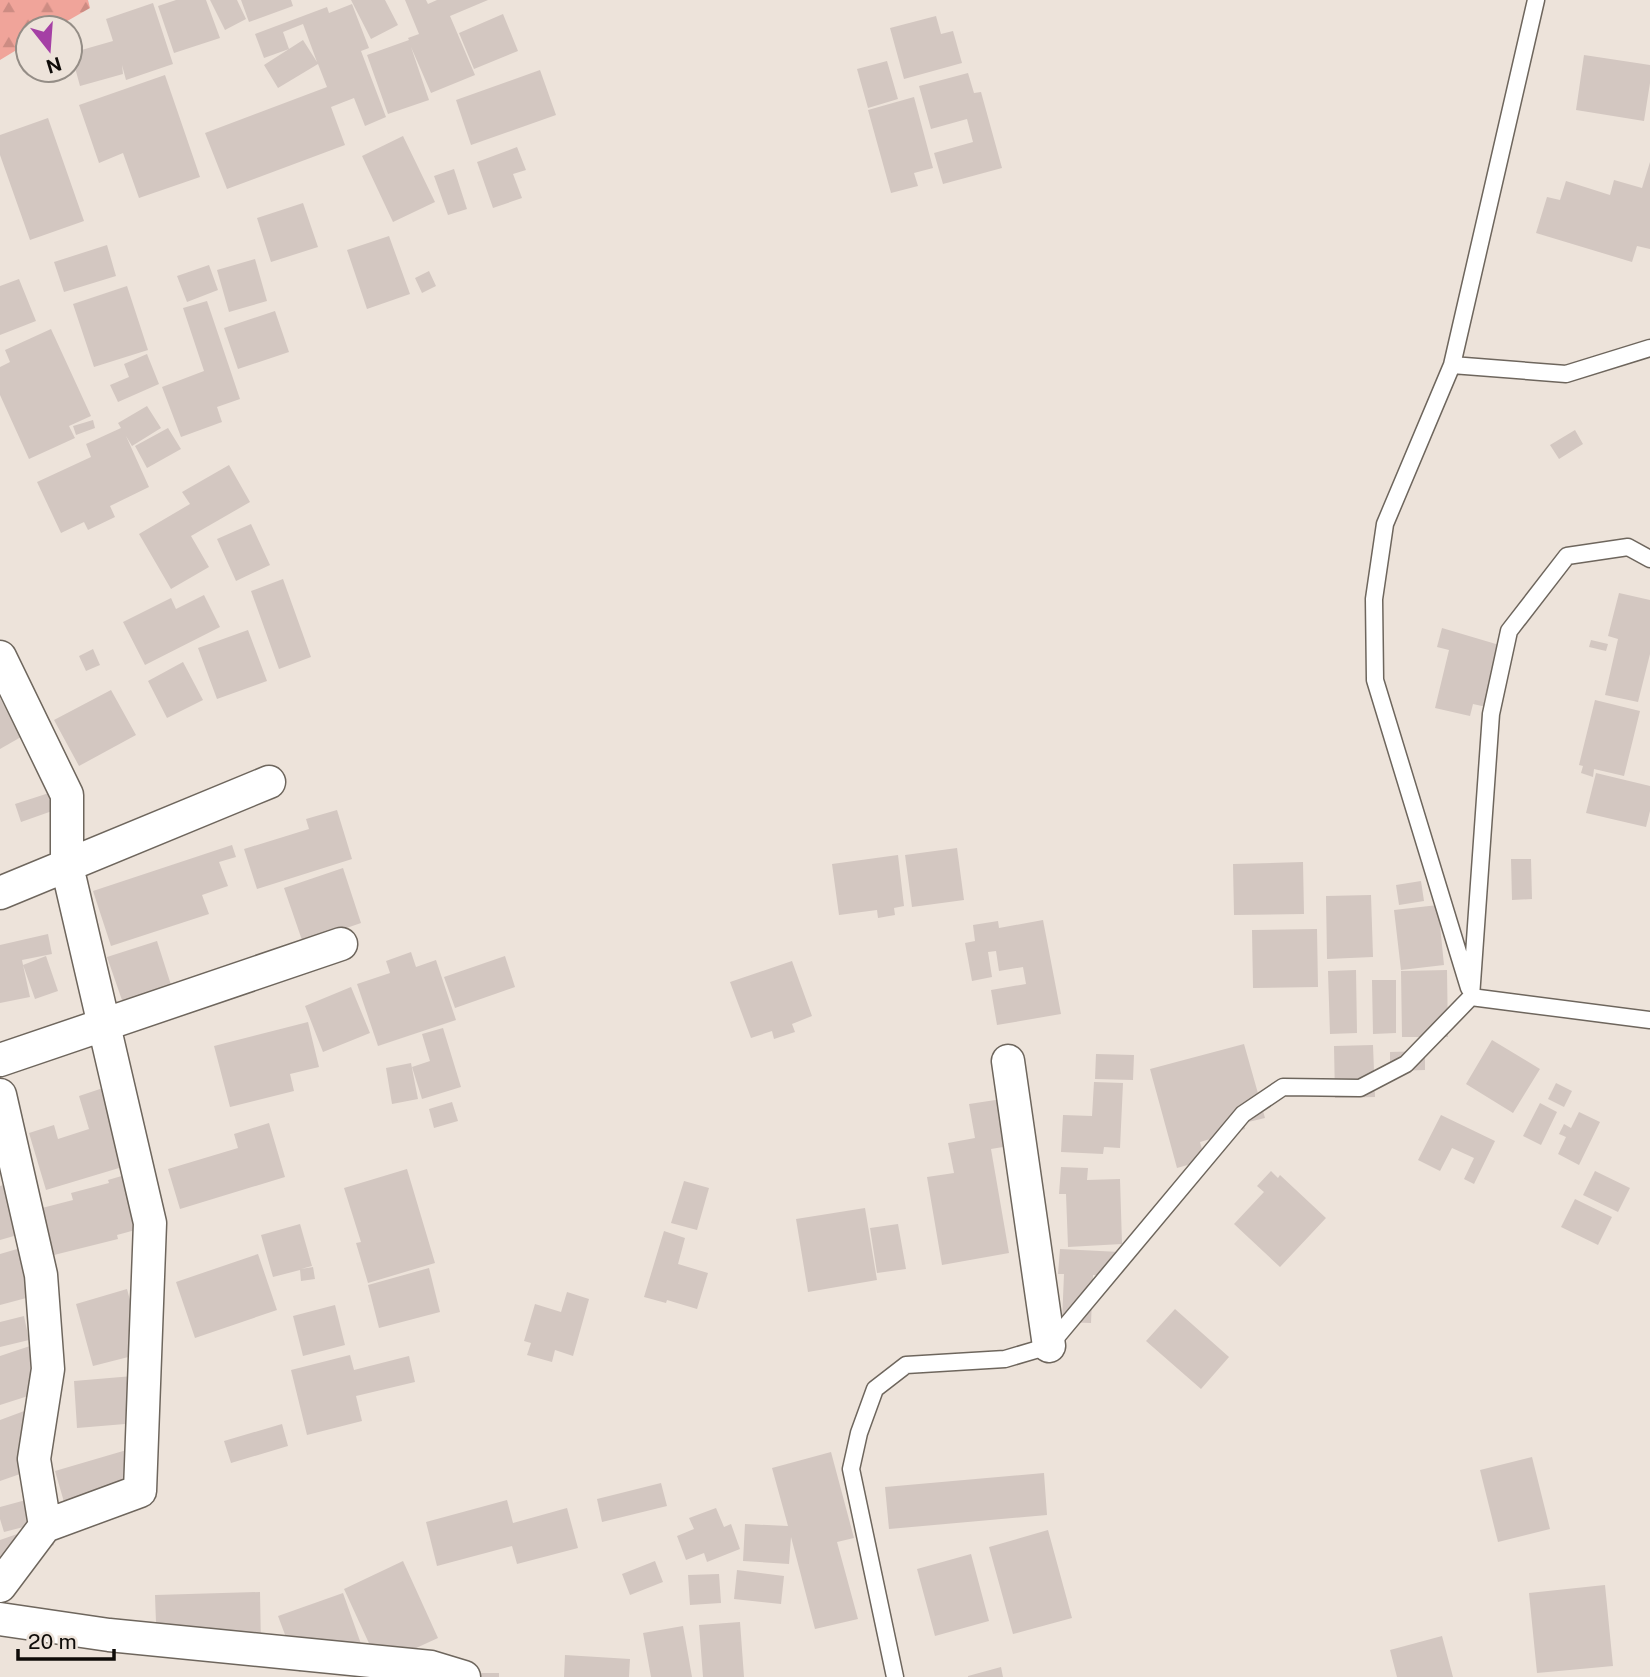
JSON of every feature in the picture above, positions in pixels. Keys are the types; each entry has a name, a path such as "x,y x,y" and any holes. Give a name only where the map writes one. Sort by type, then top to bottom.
{"street":[{"path":"0,657 67,795 67,866 150,1223 140,1491 45,1525 0,1586"},
{"path":"0,894 269,782"},
{"path":"0,1060 341,944"},
{"path":"1008,1061 1049,1346"},
{"path":"0,1095 41,1275 48,1369 34,1459 45,1525"},
{"path":"0,1619 108,1635 431,1667 464,1677"}],"lane":[{"path":"1471,998 1375,680 1374,599 1385,524 1452,365 1536,0"},
{"path":"1452,365 1566,373 1650,348"},
{"path":"895,1677 851,1469 859,1433 875,1389 906,1365 1005,1359 1049,1346 1243,1114 1283,1087 1360,1088 1406,1064 1471,998 1490,714 1509,631 1567,556 1628,547 1650,559"},
{"path":"1471,998 1650,1020"}],"green space":[{"path":"0,0 88,0 90,8 80,14 14,14 14,52 0,60"}],"building":[{"path":"176,0 206,0 220,38 174,53 158,6"},
{"path":"210,0 237,0 246,19 225,30"},
{"path":"241,0 291,0 293,6 249,22"},
{"path":"351,0 385,0 398,25 371,39"},
{"path":"405,0 426,0 428,4 437,0 488,0 450,16 475,75 431,93 411,47 429,100 388,114 367,55 419,34"},
{"path":"153,3 173,64 126,80 122,65 123,74 80,86 84,84 84,49 113,41 106,19"},
{"path":"352,4 369,48 361,51 386,117 365,126 354,98 331,107 345,145 227,189 205,133 327,87 318,64 278,88 264,65 289,49 264,58 255,34 327,7 329,13","holes":["303,24 317,62 303,40 289,49 283,32"]},
{"path":"503,14 518,51 474,69 459,33"},
{"path":"936,16 941,34 953,31 962,63 904,79 890,28"},
{"path":"1584,55 1650,65 1644,121 1576,110"},
{"path":"887,61 898,99 868,108 857,69"},
{"path":"540,70 556,115 471,145 456,100"},
{"path":"968,73 974,93 981,92 1002,168 943,184 934,153 973,142 967,119 931,129 919,86"},
{"path":"165,75 200,177 139,198 123,153 99,163 79,105"},
{"path":"914,97 933,168 914,173 918,186 891,193 868,110"},
{"path":"48,118 84,221 30,240 0,155 0,135"},
{"path":"403,136 435,202 393,222 362,156"},
{"path":"517,147 526,170 513,174 522,198 493,208 477,162"},
{"path":"1650,162 1650,249 1637,246 1632,262 1536,233 1547,197 1560,200 1566,181 1610,195 1614,180 1642,188"},
{"path":"454,169 467,209 448,215 434,176"},
{"path":"303,203 318,247 271,262 257,218"},
{"path":"389,236 410,294 367,309 347,250"},
{"path":"107,245 116,276 64,292 54,262"},
{"path":"255,259 267,301 229,312 217,270"},
{"path":"209,265 218,290 187,302 177,276"},
{"path":"429,271 436,286 422,293 415,278"},
{"path":"19,279 36,321 0,335 0,286"},
{"path":"127,286 148,350 94,367 73,304"},
{"path":"207,301 240,399 217,407 222,422 181,437 162,387 204,371 183,308"},
{"path":"275,311 289,352 238,369 224,328"},
{"path":"51,329 91,416 69,426 75,438 29,459 0,395 0,367 10,362 5,350"},
{"path":"147,354 159,384 118,402 110,385 129,377 124,364"},
{"path":"147,406 161,428 132,446 126,436 149,487 110,506 115,517 88,530 84,522 61,533 37,482 91,457 86,444 121,428 118,423"},
{"path":"93,420 95,428 76,435 73,426"},
{"path":"168,428 181,449 147,468 135,446"},
{"path":"1575,430 1583,444 1559,459 1550,445"},
{"path":"229,465 250,502 191,536 209,567 171,589 139,534 190,504 182,492"},
{"path":"251,524 270,565 236,581 217,539"},
{"path":"283,579 311,657 279,669 251,591"},
{"path":"1619,593 1650,600 1650,654 1638,702 1605,695 1618,639 1608,636"},
{"path":"204,595 220,627 145,665 123,622 171,598 176,609"},
{"path":"1442,628 1506,647 1491,708 1473,704 1470,716 1435,708 1449,650 1437,647"},
{"path":"248,630 267,681 217,699 198,648"},
{"path":"1591,640 1608,644 1606,651 1589,647"},
{"path":"93,649 100,665 86,671 79,656"},
{"path":"183,662 203,700 167,718 148,681"},
{"path":"111,690 136,735 79,766 54,720"},
{"path":"0,698 21,737 0,749"},
{"path":"1595,700 1640,711 1624,776 1594,769 1593,777 1581,773 1583,766 1579,765"},
{"path":"1596,773 1650,786 1650,811 1646,827 1586,813"},
{"path":"49,793 55,810 21,822 15,804"},
{"path":"337,810 352,859 257,889 244,849 309,829 306,819"},
{"path":"232,845 236,857 219,862 228,886 202,895 209,914 111,946 93,891"},
{"path":"957,848 964,900 912,907 905,855"},
{"path":"898,855 904,906 894,908 895,915 878,918 877,910 839,915 832,864"},
{"path":"1511,859 1531,859 1532,899 1512,900"},
{"path":"1303,862 1304,914 1234,915 1233,864"},
{"path":"343,868 361,923 303,943 284,888"},
{"path":"1421,881 1424,901 1399,905 1396,885"},
{"path":"1371,895 1373,957 1327,959 1326,896"},
{"path":"1438,905 1444,965 1401,970 1394,910"},
{"path":"1043,920 1061,1014 997,1025 991,990 1026,984 1023,967 999,971 996,951 988,952 992,977 972,981 965,943 975,941 973,925 998,921 999,928"},
{"path":"1317,929 1318,987 1253,988 1252,930"},
{"path":"48,934 52,954 22,960 30,997 0,1003 0,945"},
{"path":"157,941 172,988 123,1003 107,957"},
{"path":"411,952 416,967 436,960 456,1020 378,1046 357,984 390,973 386,961"},
{"path":"46,956 58,991 35,999 23,965"},
{"path":"505,956 515,987 455,1008 444,977"},
{"path":"792,961 812,1016 792,1024 795,1032 774,1039 772,1031 751,1038 730,982"},
{"path":"1356,970 1357,1033 1330,1034 1328,971"},
{"path":"1447,970 1448,1037 1402,1037 1401,971"},
{"path":"1372,980 1396,980 1396,1033 1373,1034"},
{"path":"351,987 370,1033 323,1052 305,1006"},
{"path":"308,1022 319,1067 290,1074 294,1091 230,1107 214,1046"},
{"path":"443,1028 461,1087 422,1099 412,1067 430,1061 422,1034"},
{"path":"1492,1040 1540,1069 1513,1113 1466,1084"},
{"path":"1244,1044 1265,1118 1244,1123 1245,1129 1200,1142 1205,1160 1177,1168 1150,1069"},
{"path":"1373,1045 1375,1097 1335,1098 1334,1046"},
{"path":"1425,1051 1425,1070 1390,1071 1390,1052"},
{"path":"1096,1054 1134,1055 1133,1080 1095,1079"},
{"path":"411,1063 418,1099 392,1104 386,1068"},
{"path":"1094,1082 1123,1083 1120,1148 1104,1147 1103,1154 1061,1152 1063,1115 1092,1116"},
{"path":"1556,1083 1572,1091 1564,1107 1548,1099"},
{"path":"106,1087 129,1165 46,1190 29,1133 54,1125 58,1139 89,1129 79,1096"},
{"path":"1002,1099 1009,1146 991,1149 1009,1253 942,1265 927,1177 954,1173 948,1143 975,1138 969,1104"},
{"path":"452,1102 458,1121 434,1128 429,1109"},
{"path":"1540,1103 1557,1112 1541,1145 1523,1136"},
{"path":"1579,1112 1600,1122 1579,1165 1558,1154 1566,1137 1559,1134 1564,1124 1571,1128"},
{"path":"1441,1115 1495,1141 1474,1184 1464,1179 1474,1158 1452,1148 1440,1171 1418,1160"},
{"path":"269,1123 285,1177 180,1209 168,1169 238,1148 234,1134"},
{"path":"1061,1167 1088,1168 1087,1180 1120,1179 1122,1244 1068,1247 1066,1194 1059,1194"},
{"path":"407,1169 435,1263 368,1283 356,1243 361,1242 344,1188"},
{"path":"1271,1171 1278,1178 1280,1175 1326,1218 1280,1267 1234,1224 1264,1192 1257,1186"},
{"path":"1595,1171 1630,1188 1618,1212 1583,1195"},
{"path":"125,1175 139,1229 117,1235 118,1239 54,1255 42,1208 73,1200 71,1193 109,1183 108,1180"},
{"path":"684,1181 709,1188 697,1230 671,1223"},
{"path":"8,1184 21,1234 0,1240 0,1186"},
{"path":"1575,1199 1612,1217 1598,1245 1561,1227"},
{"path":"865,1208 877,1280 808,1292 796,1219"},
{"path":"300,1224 312,1266 301,1269 313,1267 315,1279 301,1281 300,1270 273,1277 261,1235"},
{"path":"898,1224 906,1269 877,1273 870,1228"},
{"path":"664,1231 685,1238 678,1264 708,1273 697,1309 667,1300 666,1303 644,1297"},
{"path":"31,1245 45,1293 0,1305 0,1254"},
{"path":"1060,1249 1120,1252 1119,1276 1093,1275 1091,1323 1062,1322 1064,1274 1058,1274"},
{"path":"258,1254 277,1310 195,1338 176,1282"},
{"path":"429,1268 440,1312 379,1328 368,1285"},
{"path":"127,1289 144,1353 93,1366 76,1304"},
{"path":"567,1292 589,1299 573,1356 555,1350 552,1362 527,1355 531,1343 524,1341 535,1304 561,1312"},
{"path":"335,1305 345,1345 303,1356 293,1316"},
{"path":"1175,1309 1229,1357 1201,1389 1146,1341"},
{"path":"24,1316 29,1340 0,1347 0,1322"},
{"path":"36,1344 50,1389 0,1405 0,1356"},
{"path":"350,1355 354,1370 409,1356 415,1382 356,1396 362,1421 307,1435 291,1370"},
{"path":"133,1376 137,1423 77,1428 74,1381"},
{"path":"27,1410 46,1465 0,1481 0,1420"},
{"path":"282,1424 288,1446 231,1463 224,1441"},
{"path":"130,1449 151,1503 71,1526 55,1471"},
{"path":"831,1452 854,1538 837,1542 858,1619 815,1629 791,1537 789,1564 743,1561 745,1524 788,1526 772,1468"},
{"path":"1532,1457 1550,1529 1498,1542 1480,1470"},
{"path":"1044,1473 1047,1515 889,1529 885,1487"},
{"path":"661,1483 667,1506 602,1522 597,1499"},
{"path":"37,1497 43,1522 4,1532 0,1507"},
{"path":"507,1500 513,1523 567,1508 578,1548 517,1564 512,1546 437,1566 426,1522"},
{"path":"716,1508 724,1527 731,1524 740,1549 707,1562 704,1553 686,1560 677,1536 694,1529 689,1518"},
{"path":"46,1524 54,1545 0,1565 0,1540"},
{"path":"1048,1530 1072,1618 1013,1634 989,1547"},
{"path":"971,1554 989,1621 935,1636 917,1569"},
{"path":"403,1561 438,1638 379,1665 344,1589"},
{"path":"655,1561 663,1582 630,1595 622,1574"},
{"path":"737,1570 784,1576 781,1604 734,1599"},
{"path":"719,1574 721,1603 690,1605 688,1575"},
{"path":"1605,1585 1613,1666 1537,1673 1529,1593"},
{"path":"260,1592 261,1647 157,1650 155,1595"},
{"path":"343,1593 366,1658 333,1660 299,1672 278,1616"},
{"path":"740,1622 744,1677 703,1677 699,1625"},
{"path":"683,1626 692,1677 651,1677 643,1633"},
{"path":"1442,1636 1453,1677 1397,1677 1390,1650"},
{"path":"565,1655 630,1659 629,1677 564,1677"},
{"path":"1001,1667 1003,1677 968,1677 968,1676"},
{"path":"464,1673 499,1673 499,1677 464,1677"}]}
